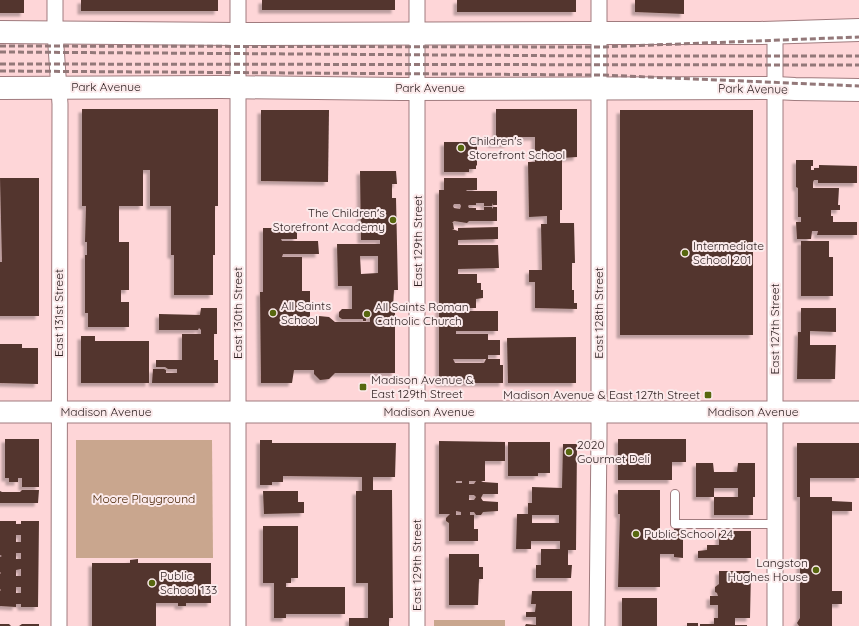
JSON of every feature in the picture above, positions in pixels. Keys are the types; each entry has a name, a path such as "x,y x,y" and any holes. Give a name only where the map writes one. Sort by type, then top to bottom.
{"main road":[{"path":"0,32 238,34 775,32 859,30"},
{"name":"Park Avenue","path":"0,88 775,88 795,90 859,90"},
{"name":"Madison Avenue","path":"0,412 859,412"}],"street":[{"name":"East 131st Street","path":"55,0 55,32 59,88 60,626"},
{"name":"East 130th Street","path":"238,0 238,626"},
{"name":"East 129th Street","path":"417,0 417,626"},
{"name":"East 128th Street","path":"597,626 599,412 599,0"},
{"name":"East 127th Street","path":"775,32 775,626"}],"lane":[{"path":"675,494 675,524 775,524"}],"green space":[{"name":"Moore Playground","path":"76,440 212,440 213,558 76,558"},
{"path":"434,620 505,620 505,626 434,626"}],"building":[{"path":"0,0 24,0 24,13 0,13"},
{"path":"81,0 218,0 218,11 81,11"},
{"path":"262,0 395,0 395,10 262,10"},
{"path":"457,0 576,0 576,12 457,12"},
{"path":"635,0 684,0 684,14 635,12"},
{"path":"82,109 218,109 218,206 215,206 213,295 174,295 174,255 171,255 171,206 150,206 150,170 143,170 143,206 119,206 119,242 129,242 129,290 121,290 121,302 129,302 129,327 88,327 88,313 85,313 85,255 87,255 87,242 85,242 86,206 82,206"},
{"path":"496,109 577,109 577,157 562,158 562,210 560,210 560,223 574,223 575,263 572,263 572,290 574,290 574,303 577,303 577,309 535,308 535,282 529,282 529,270 542,270 541,224 547,224 547,216 529,217 528,162 535,162 535,137 508,137 508,144 491,144 491,140 496,140"},
{"path":"261,110 329,110 328,182 261,181"},
{"path":"620,110 753,110 753,335 620,335"},
{"path":"444,142 477,142 476,169 469,169 469,172 444,172"},
{"path":"796,160 813,160 811,170 814,170 814,168 819,168 819,165 857,166 857,183 818,183 818,180 814,180 813,188 839,188 838,205 840,205 840,210 831,210 833,222 857,222 857,235 817,235 818,231 812,231 811,239 797,239 796,222 801,222 801,217 798,217"},
{"path":"360,171 396,171 397,184 392,184 392,198 396,198 398,290 394,290 393,308 395,308 395,373 335,373 329,379 320,380 314,374 314,370 294,370 292,383 261,383 260,292 263,292 263,228 297,228 297,239 281,239 282,241 318,241 319,254 283,254 282,257 302,257 302,291 310,291 310,321 314,321 319,316 329,317 335,322 370,322 370,318 366,318 366,321 363,321 363,319 342,319 339,317 339,312 342,309 352,309 352,286 338,286 337,244 380,244 380,240 361,240","holes":["360,256 378,256 378,273 361,274"]},
{"path":"0,178 39,178 39,316 0,316 0,262 2,262"},
{"path":"444,178 477,178 477,190 466,190 467,191 497,191 497,205 493,205 493,203 492,206 484,206 484,203 476,203 476,205 468,206 469,208 476,208 476,210 484,210 484,207 492,207 492,209 493,207 497,207 497,221 469,221 467,223 454,221 452,223 454,229 452,229 458,231 458,228 498,227 498,239 458,240 458,245 498,245 499,268 458,269 458,274 477,274 477,283 481,283 483,298 476,299 476,308 456,308 456,311 498,311 498,331 456,331 456,334 488,334 488,340 500,340 500,355 488,355 488,359 500,359 500,365 503,365 503,383 439,383 439,190 444,190","holes":["454,204 460,204 460,209 454,208","453,359 486,359 484,363 455,363"]},
{"path":"801,241 829,241 829,257 833,257 833,296 801,296"},
{"path":"201,308 217,308 217,334 214,334 214,360 218,360 218,383 152,383 153,369 164,369 166,370 166,373 177,373 177,369 156,367 156,360 182,360 182,334 201,334 201,330 199,328 198,330 159,330 159,314 200,315"},
{"path":"801,308 836,308 836,332 810,331 810,345 836,345 835,379 797,379 798,332 801,332"},
{"path":"81,336 95,336 95,341 149,341 149,383 81,383"},
{"path":"576,337 576,383 508,383 507,338"},
{"path":"0,344 22,344 22,348 38,348 38,384 0,383"},
{"path":"5,439 39,439 39,487 22,487 22,478 18,478 18,482 9,482 9,478 5,478"},
{"path":"618,439 686,439 686,462 672,462 672,480 618,480"},
{"path":"260,440 272,440 272,443 396,443 395,477 373,477 373,490 392,490 393,618 389,618 389,626 349,626 349,618 368,618 368,583 356,583 356,491 362,491 362,477 283,476 283,482 272,482 272,485 260,485"},
{"path":"439,441 505,442 505,461 485,461 485,481 481,481 498,483 498,494 483,494 481,498 483,501 498,502 498,511 483,512 481,515 476,515 474,512 470,512 470,515 474,515 474,529 478,529 478,541 449,541 449,523 446,521 446,518 450,514 439,514","holes":["456,481 462,481 462,483 456,483","469,481 476,481 474,484 469,484","469,495 474,495 476,497 474,500 469,500","456,511 461,512 461,515 456,515"]},
{"path":"508,442 550,442 550,473 538,473 538,476 508,476"},
{"path":"797,443 859,443 859,478 810,478 810,497 832,497 832,501 852,502 852,511 832,511 832,591 842,591 842,604 832,604 832,626 799,626 797,623 800,618 800,497 797,497"},
{"path":"563,444 577,444 576,550 568,550 568,565 572,565 571,578 536,578 536,565 541,565 541,549 560,549 560,541 531,541 531,549 516,549 517,514 528,514 528,503 532,503 532,487 562,488","holes":["532,515 559,515 559,523 532,523"]},
{"path":"696,463 713,463 714,472 737,472 738,463 755,463 755,497 753,497 753,515 714,515 714,497 696,497","holes":["714,488 738,488 738,497 714,497"]},
{"path":"22,490 39,490 38,503 0,503 0,491 20,492"},
{"path":"618,490 660,490 660,532 674,532 674,529 683,529 683,558 674,557 674,554 660,554 660,587 618,587 620,514 618,514"},
{"path":"263,491 298,491 298,502 304,502 304,513 264,514"},
{"path":"0,521 16,521 16,524 21,524 21,521 39,521 38,607 21,607 21,604 16,604 16,607 0,606 0,557 2,556 0,555","holes":["16,535 21,535 21,542 16,542","16,553 21,553 21,559 16,559","21,569 21,576 16,576 16,570","16,587 21,587 21,593 16,593"]},
{"path":"263,526 298,526 298,578 291,578 291,583 286,583 286,587 345,587 345,614 286,614 286,618 274,618 274,583 263,583"},
{"path":"719,531 751,531 751,558 698,558 698,551 707,550 707,545 719,545"},
{"path":"449,554 479,554 479,567 483,567 483,579 479,579 478,605 449,605"},
{"name":"Public School 133","path":"138,559 138,563 211,563 211,603 186,603 186,606 178,606 178,603 156,603 156,626 92,626 92,563 130,563 130,560"},
{"path":"719,571 751,571 750,618 735,618 735,625 747,626 700,626 700,624 714,624 714,618 718,618 718,605 710,605 710,596 718,596 715,592 715,587 719,584"},
{"path":"532,591 572,591 572,626 525,626 526,624 536,625 536,617 526,617 526,612 535,612 536,604 531,604"},
{"path":"622,598 657,598 657,626 622,626"},
{"path":"687,623 698,623 698,626 687,626"},
{"path":"0,624 9,624 11,626 0,626"},
{"path":"22,624 39,624 39,626 19,626"}],"railway":[{"path":"0,46 601,47 859,37"},
{"path":"0,52 601,56 859,56"},
{"path":"0,64 859,65"},
{"path":"0,71 601,75 859,86"}],"place":[{"name":"Children's Storefront School","path":"461,148"},
{"name":"The Children's Storefront Academy","path":"393,220"},
{"name":"Intermediate School 201","path":"685,253"},
{"name":"All Saints School","path":"273,313"},
{"name":"All Saints Roman Catholic Church","path":"367,314"},
{"name":"Madison Avenue & East 129th Street","path":"363,387"},
{"name":"Madison Avenue & East 127th Street","path":"708,395"},
{"name":"2020 Gourmet Deli","path":"569,452"},
{"name":"Public School 24","path":"636,534"},
{"name":"Langston Hughes House","path":"816,570"},
{"name":"Public School 133","path":"152,583"}]}
